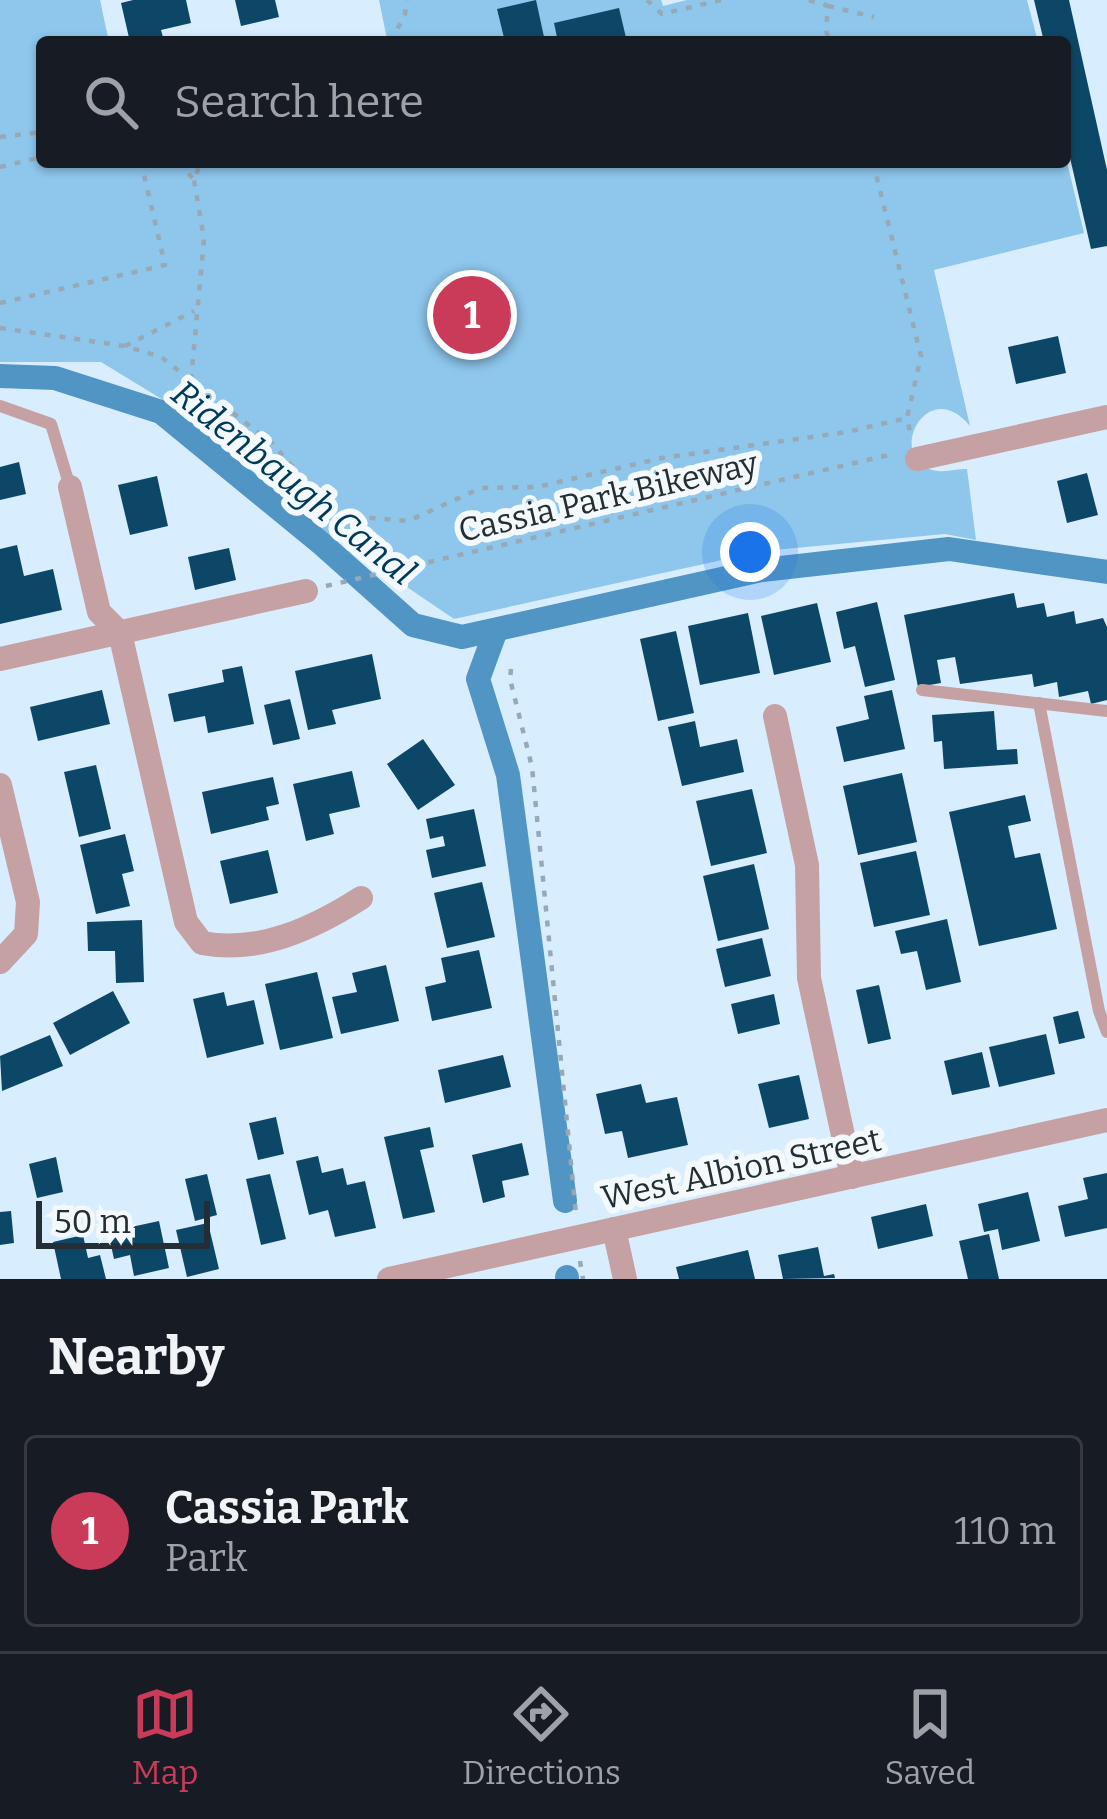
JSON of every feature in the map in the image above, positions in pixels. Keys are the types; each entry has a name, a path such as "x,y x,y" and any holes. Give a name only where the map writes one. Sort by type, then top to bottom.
{"street":[{"path":"917,459 1107,417"},
{"path":"70,487 99,612 120,633 186,922 202,943 228,948 314,928 361,898"},
{"path":"0,659 306,591"},
{"path":"775,716 807,865 809,978 852,1177"},
{"path":"0,785 28,902 26,934 0,962"},
{"name":"West Albion Street","path":"388,1279 1107,1120"},
{"path":"614,1229 625,1279"}],"lane":[{"path":"0,406 51,424 70,487"},
{"path":"922,690 1107,711"},
{"path":"1039,703 1107,1032"}],"path":[{"path":"394,36 407,0"},
{"path":"647,0 662,14 722,0"},
{"path":"809,0 874,17"},
{"path":"828,6 828,36"},
{"path":"0,137 36,133"},
{"path":"0,167 36,158"},
{"path":"0,303 165,265 142,168"},
{"path":"184,168 194,180 204,239 190,380"},
{"path":"194,180 199,168"},
{"path":"0,328 124,346 161,357 272,444 334,515 408,521 482,488 537,487 662,458 847,432 907,418 921,356 874,168"},
{"path":"124,346 195,310"},
{"name":"Cassia Park Bikeway","path":"306,591 912,450 917,459"},
{"path":"511,668 532,767 583,1279"}],"shaded area":[{"path":"0,0 100,0 108,36 36,36 36,168 1068,168 1084,233 934,270 970,426 954,412 939,409 926,414 916,425 913,453 921,465 938,471 967,469 976,540 945,534 763,551 454,619 320,528 255,456 101,362 0,362"},
{"path":"379,0 661,0 663,6 687,0 1027,0 1036,36 386,36"}],"building":[{"path":"186,0 191,23 161,30 163,36 129,36 121,3"},
{"path":"235,0 275,0 279,17 241,26"},
{"path":"536,0 544,36 504,36 497,9"},
{"path":"1034,0 1069,0 1107,170 1107,246 1091,249 1071,162 1071,36 1043,36"},
{"path":"619,8 626,36 557,36 554,23"},
{"path":"1058,336 1066,373 1016,384 1008,347"},
{"path":"19,462 26,494 0,500 0,467"},
{"path":"1087,473 1098,515 1067,523 1057,481"},
{"path":"157,476 168,526 130,535 118,485"},
{"path":"17,545 24,576 53,569 62,610 0,624 0,549"},
{"path":"229,548 236,580 195,590 188,557"},
{"path":"1014,593 1017,608 1044,603 1047,617 1074,611 1076,624 1103,618 1107,700 1091,704 1088,691 1059,697 1057,682 1034,687 1032,674 960,684 955,657 937,660 941,683 918,687 904,615"},
{"path":"877,602 895,680 865,687 855,646 844,649 836,612"},
{"path":"817,603 831,662 774,675 761,616"},
{"path":"748,613 760,673 700,685 688,626"},
{"path":"676,631 694,713 658,721 640,639"},
{"path":"372,654 381,699 332,710 336,724 308,730 295,671"},
{"path":"242,666 254,724 208,733 205,716 174,722 168,694 224,682 222,670"},
{"path":"102,690 110,724 38,741 30,707"},
{"path":"892,690 905,749 844,762 836,727 869,719 864,696"},
{"path":"290,699 300,739 273,745 264,705"},
{"path":"994,711 997,750 1017,749 1018,764 944,769 942,741 934,742 932,715"},
{"path":"695,721 700,747 737,739 744,772 682,786 668,727"},
{"path":"423,739 455,785 418,810 387,764"},
{"path":"96,765 111,829 79,837 64,772"},
{"path":"352,771 360,807 329,814 334,834 306,841 293,784"},
{"path":"902,773 917,842 858,855 843,786"},
{"path":"273,777 279,804 266,807 269,820 211,834 202,792"},
{"path":"752,789 767,853 711,866 696,801"},
{"path":"1025,795 1031,821 1008,826 1015,858 1040,853 1057,929 979,946 949,812"},
{"path":"474,809 486,866 432,878 426,850 445,846 443,836 430,839 426,819"},
{"path":"125,834 134,871 122,874 130,906 96,914 80,845"},
{"path":"268,850 278,893 230,904 220,861"},
{"path":"916,851 930,915 874,927 860,863"},
{"path":"754,864 769,929 718,941 703,876"},
{"path":"482,882 495,937 447,948 434,893"},
{"path":"947,919 961,982 926,990 917,951 901,954 895,931"},
{"path":"142,920 144,982 116,983 115,951 88,951 87,922"},
{"path":"762,938 771,976 725,987 716,949"},
{"path":"479,950 492,1008 432,1021 425,987 446,982 441,958"},
{"path":"386,965 399,1021 341,1034 332,997 357,992 352,973"},
{"path":"317,972 333,1038 280,1050 265,984"},
{"path":"879,985 891,1039 868,1044 856,990"},
{"path":"113,991 130,1023 70,1055 53,1023"},
{"path":"224,992 227,1006 254,1000 264,1044 207,1058 193,999"},
{"path":"774,994 780,1024 738,1034 731,1004"},
{"path":"1078,1011 1085,1038 1059,1044 1053,1017"},
{"path":"1046,1034 1055,1074 999,1087 989,1047"},
{"path":"50,1035 63,1066 2,1091 0,1056"},
{"path":"982,1052 990,1087 952,1095 944,1061"},
{"path":"503,1055 511,1087 445,1103 438,1070"},
{"path":"799,1075 809,1119 769,1128 758,1084"},
{"path":"641,1084 646,1103 677,1097 688,1145 628,1158 622,1131 605,1134 596,1094"},
{"path":"276,1117 284,1154 258,1160 249,1123"},
{"path":"430,1127 434,1147 420,1150 435,1212 403,1219 384,1137"},
{"path":"522,1143 529,1175 502,1181 505,1197 483,1203 472,1155"},
{"path":"318,1156 322,1173 343,1168 347,1185 365,1181 376,1228 335,1237 328,1210 309,1215 296,1161"},
{"path":"56,1157 63,1192 37,1198 29,1164"},
{"path":"1107,1173 1107,1228 1065,1237 1058,1206 1088,1199 1083,1178"},
{"path":"207,1174 217,1215 195,1221 185,1179"},
{"path":"270,1174 286,1239 261,1245 246,1179"},
{"path":"1028,1192 1040,1241 1002,1250 998,1229 984,1232 978,1204"},
{"path":"926,1204 933,1236 878,1249 871,1217"},
{"path":"11,1211 14,1243 0,1245 0,1212"},
{"path":"159,1221 169,1268 134,1276 130,1255 114,1259 108,1232"},
{"path":"208,1223 219,1269 187,1277 176,1230"},
{"path":"989,1234 999,1279 968,1279 959,1241"},
{"path":"83,1235 88,1258 100,1255 106,1279 61,1279 53,1242"},
{"path":"818,1247 824,1276 834,1274 835,1278 783,1279 778,1255"},
{"path":"748,1250 755,1279 679,1279 676,1267"}],"waterway":[{"name":"Ridenbaugh Canal","path":"0,376 55,378 161,412 413,625 462,637 762,570 949,549 1107,572"},
{"path":"496,630 478,679 508,775 565,1201"}],"place":[{"name":"Cassia Park","path":"472,315"}]}
